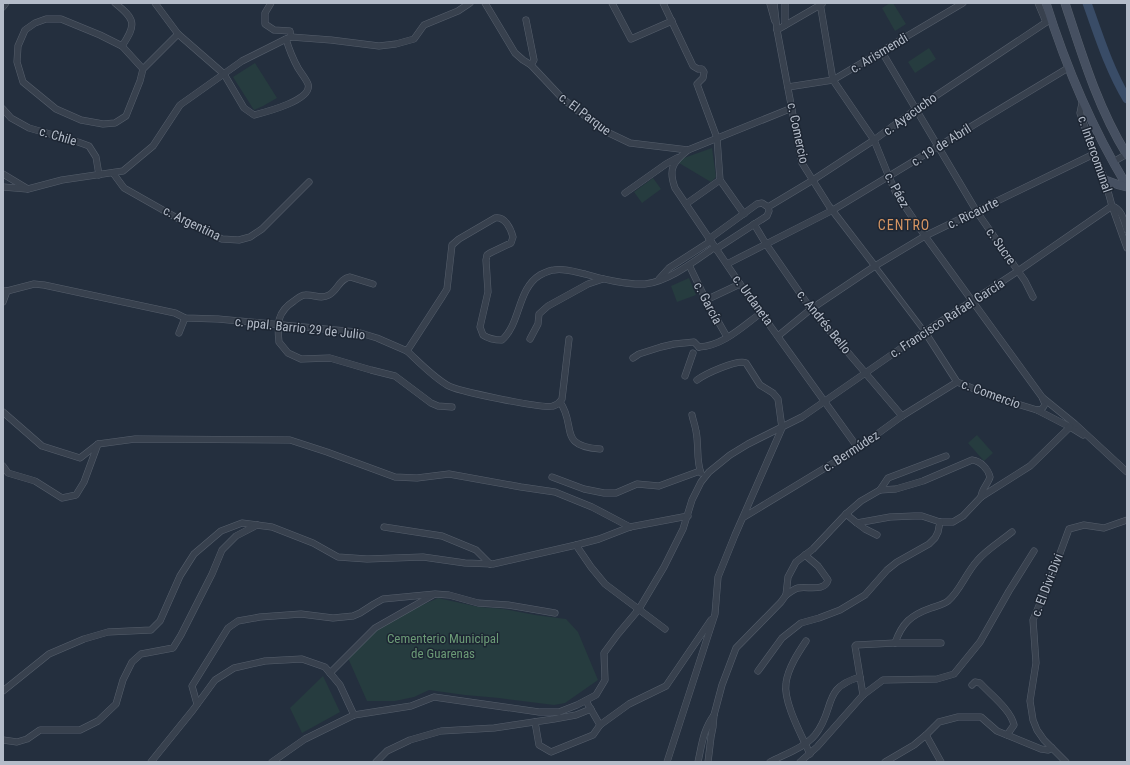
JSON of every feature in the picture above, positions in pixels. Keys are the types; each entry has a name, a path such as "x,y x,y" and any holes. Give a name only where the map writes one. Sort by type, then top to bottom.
{"main road":[{"path":"1046,3 1048,20 1082,103 1127,186"},
{"path":"1064,3 1092,84 1108,122 1127,155"},
{"path":"1105,180 1118,185 1127,186"}],"street":[{"path":"3,7 6,3"},
{"path":"115,3 128,13 132,22 131,34 122,46"},
{"path":"155,3 178,34 224,74 244,108 254,115 271,110 302,97 307,92 308,85 288,47 290,31 274,30 265,24 265,13 271,3"},
{"path":"458,11 459,3"},
{"path":"3,187 28,189 62,180 113,173 124,170 153,146 180,105 242,61 289,38 331,40 379,46 396,44 414,39 424,25 458,11 470,3"},
{"name":"c. El Parque","path":"485,3 515,53 531,65 562,98 609,133 630,142 688,150 792,108"},
{"path":"612,3 631,39 672,21"},
{"path":"664,3 693,66 698,69 702,69 704,72 704,75 697,84 718,138 720,180 744,214"},
{"path":"768,3 777,30 821,4"},
{"name":"c. Comercio","path":"774,3 777,30 802,163 833,210 875,266"},
{"path":"785,3 785,26"},
{"name":"c. Arismendi","path":"788,87 834,80 963,3"},
{"path":"1038,3 1048,20"},
{"name":"c. Páez","path":"821,4 834,80 874,140 896,193 925,236 1042,396 1127,472"},
{"path":"143,69 122,46 100,35 61,20 46,19 35,23 25,30 18,46 17,62 23,82 56,109 81,120 103,124 115,123 126,116 140,81 143,69 178,34"},
{"path":"526,20 534,60 531,65"},
{"name":"c. Ayacucho","path":"768,207 813,180 874,140 916,109 1048,20"},
{"name":"c. Sucre","path":"882,52 977,212 1028,285 1033,296"},
{"name":"c. 19 de Abril","path":"726,264 833,210 1068,68"},
{"name":"c. Intercomunal","path":"1082,103 1080,113 1094,154 1105,180 1112,206 1127,248"},
{"name":"c. Chile","path":"3,109 11,118 29,128 89,146 96,156 99,175"},
{"path":"625,193 688,150"},
{"name":"c. Ricaurte","path":"778,336 811,309 875,266 925,236 1094,154"},
{"path":"1113,162 1127,155"},
{"name":"c. Urdaneta","path":"680,156 674,163 672,179 675,188 740,284 858,448"},
{"name":"c. Argentina","path":"113,173 124,188 177,218 222,239 239,240 250,237 262,229 309,182"},
{"path":"3,174 28,189"},
{"path":"686,204 720,180"},
{"name":"c. Ayacucho","path":"710,240 760,203 768,207"},
{"name":"c. Intercomunal","path":"1112,206 1118,209 1127,230"},
{"name":"c. Francisco Rafael García","path":"272,762 305,738 354,715 411,706 434,697 539,712 559,712 596,695 605,680 604,653 639,609 664,567 684,529 692,500 709,472 730,455 761,436 782,428 826,402 865,372 1018,271 1112,206"},
{"name":"c. Ayacucho","path":"715,248 768,214 768,207"},
{"path":"407,351 442,298 446,289 452,245 459,239 495,218 503,220 509,227 513,237 511,243 505,247 487,254 488,292 480,327 483,335 498,340 502,340 509,333 525,292 530,284 540,275 549,271 561,270 603,279 646,284 673,274 715,248"},
{"name":"c. Andrés Bello","path":"754,224 811,309 902,416"},
{"path":"656,281 669,268 710,240"},
{"path":"875,266 924,332"},
{"name":"c. García","path":"690,267 727,338"},
{"path":"373,284 350,277 343,280 333,292 321,298 304,295 288,305 279,316 279,342 288,353 301,359 330,358 395,376 432,404 452,407"},
{"path":"530,339 538,324 540,314 548,306 577,290 603,279"},
{"name":"c. ppal. Barrio 29 de Julio","path":"5,291 34,284 44,285 175,313 185,318 218,319 357,332 377,338 407,351 448,386 494,398 534,405 552,406 560,402"},
{"path":"706,300 740,284"},
{"path":"3,302 5,291"},
{"path":"685,376 693,353 698,351 699,347 714,344 727,338 761,313"},
{"path":"179,333 185,318"},
{"name":"c. Comercio","path":"924,332 957,382 997,398 1037,410 1070,426 1106,455 1127,477"},
{"path":"569,339 566,376 562,399 560,402 565,410 570,434 573,440 585,447 600,449"},
{"path":"633,358 639,354 674,344 690,344 694,342 699,347"},
{"path":"690,344 688,350 693,353"},
{"path":"667,762 715,614 718,577 782,428 780,404 778,399 773,393 760,385 746,363 740,361 737,362 705,374 697,380"},
{"name":"c. Bermúdez","path":"744,517 858,448 902,416 957,382"},
{"name":"c. Comercio","path":"1037,410 1043,409 1045,404 1042,396"},
{"path":"3,412 42,446 80,458 98,444 135,439 290,440 395,477 417,478 449,474 555,492 630,527"},
{"path":"692,415 696,431 700,471 704,478"},
{"path":"857,523 890,517 914,516 922,516 940,522 953,522 981,497 1030,466 1070,426"},
{"path":"3,466 8,473 35,481 62,498 76,495 84,482 98,444"},
{"path":"786,595 791,570 796,562 813,549 846,514 861,501 880,490 888,478 946,456"},
{"path":"880,490 896,489 923,481 972,460 986,468 990,477 981,492 981,497"},
{"path":"552,477 584,489 604,493 616,493 637,484 659,486 700,471"},
{"path":"846,514 865,529 877,535"},
{"path":"3,691 49,654 108,632 151,630 160,621 180,576 194,554 221,531 242,523 272,527 313,543 338,557 367,559 423,557 465,564 490,564 554,551 600,539 630,527 688,516"},
{"name":"c. El Divi-Divi","path":"1066,762 1037,730 1032,714 1030,701 1036,663 1033,620 1056,567 1069,530 1084,525 1104,528 1127,520"},
{"path":"758,671 782,638 802,623 840,610 865,595 887,570 897,562 929,544 938,532 940,522"},
{"path":"3,740 17,742 27,739 40,730 80,730 98,721 116,704 123,680 132,662 142,654 173,648 212,574 222,550 236,536 257,525"},
{"path":"384,527 442,536 476,550 490,564"},
{"path":"895,642 898,634 906,622 917,613 948,600 976,562 1012,532"},
{"path":"576,545 605,584 665,629"},
{"path":"800,762 810,754 864,695 883,680 937,678 954,674 980,642 1009,591 1034,552"},
{"path":"708,762 714,715 722,685 736,648 771,613 786,595 798,588 819,587 828,582 818,566 805,555"},
{"path":"788,581 798,588"},
{"path":"330,673 375,628 435,594"},
{"path":"197,704 192,686 228,628 238,621 260,617 301,614 333,618 353,616 360,614 384,599 435,594 450,594 478,603 508,605 555,612"},
{"path":"535,722 539,745 551,752 593,735 600,725 629,704 666,686 715,614"},
{"path":"806,641 791,667 786,680 786,688 790,707 810,754"},
{"path":"864,695 856,645 895,642 941,643"},
{"path":"151,762 215,680 234,668 242,666 265,661 302,659 325,668 340,685 354,715"},
{"path":"770,762 805,744 814,736 822,727 828,713 832,697 837,688 849,680 860,677"},
{"path":"972,684 975,682 980,683 1009,715 1014,725 1007,735"},
{"path":"586,700 600,725"},
{"path":"376,762 387,751 410,740 441,731 494,728 576,716 591,709"},
{"path":"698,762 704,732 707,724 714,715"},
{"path":"885,762 914,745 926,735 933,726 943,720 958,717 978,716 983,718 997,731 1041,749 1048,750 1052,748"},
{"path":"926,735 941,762"}],"green space":[{"path":"890,3 893,3 906,24 895,31 882,8"},
{"path":"929,48 936,59 915,73 908,62"},
{"path":"255,63 277,98 254,110 233,77"},
{"path":"712,148 716,177 711,182 679,163 681,159"},
{"path":"653,178 661,189 642,203 634,192"},
{"path":"689,278 696,295 677,302 671,286"},
{"path":"977,435 993,453 984,461 968,443"},
{"name":"Cementerio Municipal de Guarenas","path":"438,598 479,607 504,609 566,619 578,632 598,680 565,703 554,705 429,690 414,697 395,701 367,701 348,658 373,632 411,610"},
{"path":"323,676 340,712 302,733 290,708"}],"waterway":[{"path":"1087,3 1100,40 1127,99"}],"district":[{"name":"CENTRO","path":"904,225"}]}
